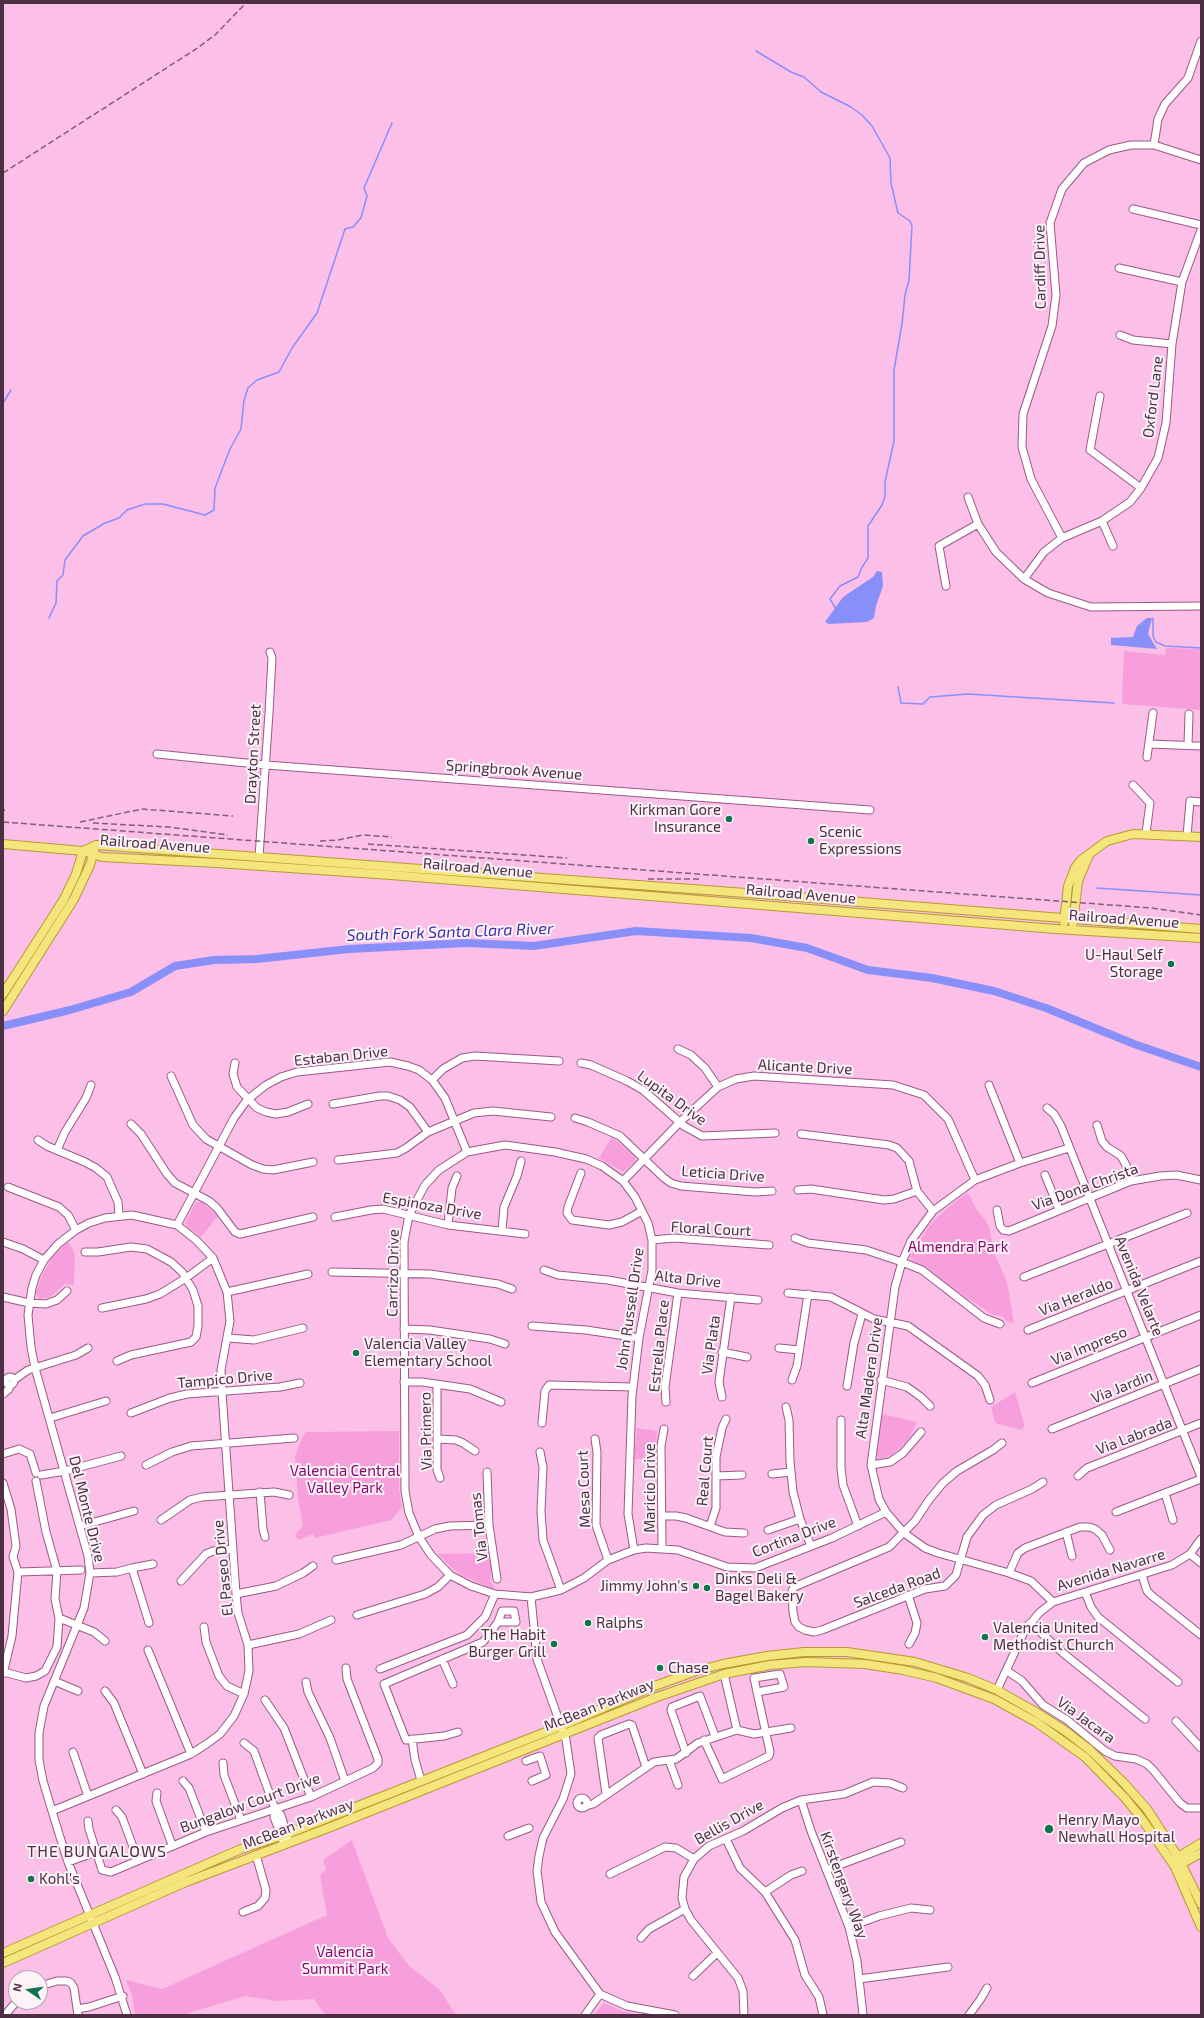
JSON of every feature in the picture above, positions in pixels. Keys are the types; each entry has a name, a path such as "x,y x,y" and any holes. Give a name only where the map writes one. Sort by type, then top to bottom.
{"main road":[{"path":"1073,930 1069,918 1067,894 1071,878 1081,860 1097,848 1116,837 1146,833 1201,837"},
{"path":"3,844 83,850 76,874 64,899 3,994"},
{"name":"Railroad Avenue","path":"83,850 96,845 533,877 1201,929"},
{"path":"3,1012 74,899 88,870 96,845"},
{"name":"Railroad Avenue","path":"83,850 93,855 102,857 217,863 1073,930 1201,938"},
{"path":"488,884 492,880 497,879 524,881 533,877"},
{"path":"1064,929 1069,918"},
{"name":"McBean Parkway","path":"3,1953 427,1789 562,1730 652,1687 696,1671 722,1664 782,1654 847,1652 900,1659 951,1672 997,1690 1057,1726 1090,1750 1123,1782 1147,1809 1201,1904"},
{"name":"McBean Parkway","path":"3,1963 34,1951 90,1919 234,1852 284,1835 457,1765 724,1674 770,1665 800,1662 865,1664 922,1674 985,1695 1036,1722 1085,1757 1142,1819 1176,1862 1201,1928"},
{"path":"427,1789 429,1781 457,1765"},
{"path":"407,1797 415,1791 421,1780"},
{"path":"1176,1862 1201,1844"},
{"path":"1176,1862 1201,1853"}],"street":[{"path":"1154,144 1158,119 1165,104 1188,78 1201,41"},
{"name":"Cardiff Drive","path":"1062,538 1031,479 1022,447 1023,414 1052,326 1056,295 1050,223 1062,189 1084,163 1109,150 1131,145 1154,144 1201,160"},
{"path":"1133,209 1201,225"},
{"name":"Oxford Lane","path":"1024,579 1044,552 1062,538 1102,521 1130,502 1141,488 1158,458 1166,423 1172,344 1182,282 1201,230"},
{"path":"1119,268 1182,282"},
{"path":"1120,335 1132,340 1172,344"},
{"path":"1100,396 1090,450 1141,488"},
{"path":"968,497 978,524 996,552 1024,579 1048,594 1091,607 1201,606"},
{"path":"1102,521 1114,546"},
{"path":"946,586 939,546 978,524"},
{"name":"Drayton Street","path":"259,857 272,658 270,652"},
{"path":"1147,757 1153,713"},
{"path":"1188,745 1189,714"},
{"path":"1149,744 1201,746"},
{"name":"Springbrook Avenue","path":"157,754 266,765 870,810"},
{"path":"1133,785 1150,803 1146,833"},
{"path":"1186,836 1190,801 1201,802"},
{"path":"678,1049 691,1055 705,1068 718,1087"},
{"path":"432,1080 443,1069 462,1058 475,1056 559,1061"},
{"name":"Estaban Drive","path":"177,1225 234,1118 247,1100 266,1085 280,1077 314,1070 390,1062 418,1070 432,1080 445,1098 467,1152"},
{"path":"235,1063 232,1074 237,1087 247,1100 261,1110 276,1114 288,1112 308,1104"},
{"name":"Lupita Drive","path":"581,1063 619,1078 643,1090 694,1133 702,1136 775,1133"},
{"path":"171,1076 193,1125 206,1140 252,1165 263,1169 273,1170 313,1162"},
{"name":"Alicante Drive","path":"623,1181 680,1122 718,1087 736,1079 754,1076 893,1085 924,1095 948,1119 975,1180"},
{"path":"57,1150 65,1132 86,1098 91,1085"},
{"path":"989,1085 1020,1163"},
{"path":"333,1104 388,1096 400,1100 410,1107 428,1132"},
{"name":"Avenida Velarte","path":"1047,1108 1054,1114 1061,1126 1201,1478"},
{"path":"338,1160 397,1153 428,1132 474,1113 493,1111 551,1117"},
{"name":"Leticia Drive","path":"574,1118 588,1122 620,1136 664,1178 681,1186 755,1192 772,1191"},
{"path":"131,1124 141,1134 167,1174 175,1183 195,1193 217,1208 234,1232 240,1234 313,1217"},
{"path":"1097,1125 1102,1141 1107,1148 1121,1156 1126,1165 1131,1181"},
{"path":"801,1134 889,1145 897,1148 909,1161 917,1191 933,1211"},
{"path":"38,1140 85,1162 96,1168 107,1177 118,1202 118,1215"},
{"name":"Carrizo Drive","path":"505,1145 489,1146 467,1152 439,1170 425,1185 409,1215 405,1234 404,1273 405,1491 409,1513 419,1537 431,1555 450,1575 471,1586 495,1594 531,1597"},
{"name":"John Russell Drive","path":"505,1145 554,1152 586,1159 602,1166 623,1181 635,1196 648,1223 652,1240 652,1270 639,1338 633,1387 628,1493 628,1514 634,1550"},
{"name":"Alta Madera Drive","path":"1053,1602 1031,1581 1010,1573 960,1560 925,1548 904,1533 886,1512 879,1499 871,1465 881,1380 895,1287 902,1262 911,1241 933,1211 975,1180 1020,1163 1069,1148"},
{"path":"502,1230 504,1207 517,1176 521,1161"},
{"path":"581,1173 568,1207 567,1213 572,1220 609,1225 622,1222 642,1211"},
{"path":"1046,1175 1059,1209"},
{"path":"448,1225 452,1188 457,1176"},
{"name":"Via Dona Christa","path":"997,1210 1000,1226 1003,1230 1009,1231 1059,1209 1131,1181 1160,1176 1176,1176 1201,1180"},
{"path":"8,1187 59,1207 68,1215 76,1230"},
{"path":"798,1190 811,1189 884,1200 894,1200 917,1191"},
{"name":"Espinoza Drive","path":"335,1217 383,1209 448,1225 502,1230 525,1234"},
{"path":"1024,1277 1187,1213"},
{"name":"Del Monte Drive","path":"127,2015 123,1996 90,1919 68,1862 43,1781 39,1744 41,1715 87,1598 90,1573 88,1556 65,1471 50,1418 33,1369 28,1329 29,1303 36,1275 44,1260 58,1244 76,1230 89,1223 118,1215 132,1214 177,1225"},
{"name":"El Paseo Drive","path":"52,1811 191,1754 208,1743 228,1725 244,1694 249,1670 248,1645 238,1612 236,1594 222,1392 222,1370 228,1338 230,1306 227,1292 213,1258 196,1240 177,1225"},
{"name":"Floral Court","path":"652,1240 674,1238 769,1246"},
{"path":"795,1238 808,1243 866,1250 922,1270 984,1318 1000,1324"},
{"path":"3,1242 23,1249 44,1260"},
{"path":"85,1252 98,1252 131,1247 147,1249 171,1262 186,1278 193,1290 198,1306 196,1337 191,1342 130,1355 117,1361"},
{"path":"102,1308 146,1299 160,1294 186,1278 213,1258"},
{"name":"Via Heraldo","path":"1028,1330 1201,1261"},
{"name":"Alta Drive","path":"544,1270 558,1275 608,1280 678,1293 758,1300"},
{"path":"332,1272 404,1273 454,1277 498,1284 512,1289"},
{"path":"227,1292 308,1274"},
{"path":"3,1297 29,1303 46,1304 57,1300 67,1291"},
{"name":"Estrella Place","path":"666,1402 665,1387 678,1293"},
{"path":"788,1293 831,1297 862,1314 889,1323 908,1326 970,1369 985,1385 990,1400"},
{"path":"792,1380 799,1350 808,1294"},
{"name":"Via Plata","path":"722,1396 719,1382 722,1352 731,1297"},
{"path":"847,1386 854,1343 862,1314"},
{"name":"Via Impreso","path":"1032,1383 1201,1315"},
{"path":"532,1326 594,1331 639,1338"},
{"path":"228,1338 254,1340 303,1328"},
{"path":"404,1329 420,1329 490,1339 505,1344"},
{"path":"3,1394 9,1389 8,1381 24,1375 33,1369 76,1355 88,1348"},
{"path":"779,1348 799,1350"},
{"path":"722,1352 747,1356"},
{"name":"Via Jardin","path":"1052,1429 1201,1369"},
{"path":"881,1380 907,1387 921,1397 930,1406"},
{"name":"Tampico Drive","path":"131,1413 170,1398 187,1394 280,1388 300,1382"},
{"path":"404,1382 437,1384 474,1390 501,1402"},
{"name":"Via Primero","path":"437,1384 437,1470 440,1478"},
{"path":"542,1423 545,1391 549,1385 633,1387"},
{"path":"50,1418 106,1402"},
{"path":"786,1407 789,1420 793,1492 800,1519 811,1546"},
{"name":"Real Court","path":"710,1526 716,1508 716,1457 722,1428 726,1419"},
{"path":"841,1420 841,1468 843,1485 858,1526"},
{"name":"Via Labrada","path":"1078,1476 1087,1468 1201,1423"},
{"name":"Maricio Drive","path":"662,1548 661,1446 664,1429"},
{"path":"871,1465 890,1462 903,1453 921,1432"},
{"path":"146,1465 172,1452 191,1446 294,1438"},
{"path":"437,1439 463,1442 475,1451"},
{"name":"Mesa Court","path":"595,1439 597,1452 596,1525 608,1560"},
{"path":"904,1533 943,1483 957,1470 993,1450 1002,1443"},
{"path":"3,1454 19,1449 30,1454 39,1477 46,1532 57,1571 55,1599 59,1618 56,1646 45,1671 36,1676 26,1678 3,1673 12,1636 18,1572 13,1557 16,1546 11,1509 3,1483"},
{"path":"540,1452 543,1467 541,1511 543,1540 561,1590"},
{"path":"39,1477 121,1456"},
{"name":"Via Tomas","path":"487,1472 489,1525 497,1579"},
{"path":"772,1474 791,1472"},
{"path":"716,1476 742,1475"},
{"path":"1116,1512 1201,1478"},
{"name":"Salceda Road","path":"904,1533 883,1551 797,1584 792,1591 793,1612 795,1622 799,1627 814,1632 925,1589 946,1586 956,1575 968,1537 983,1515 996,1506 1032,1490 1043,1482"},
{"path":"260,1492 265,1537"},
{"path":"161,1520 190,1500 202,1497 260,1492 274,1492 289,1495"},
{"path":"1165,1493 1173,1520"},
{"path":"80,1526 134,1511"},
{"name":"Cortina Drive","path":"531,1597 561,1590 584,1578 608,1560 634,1550 662,1548 686,1552 727,1567 746,1568 760,1566 858,1526 886,1512"},
{"path":"662,1516 676,1516 725,1532 744,1533"},
{"path":"768,1530 800,1519"},
{"path":"336,1560 392,1548 435,1529 450,1526 489,1525"},
{"path":"1010,1573 1015,1557 1025,1548 1080,1527 1089,1527 1102,1535 1110,1550"},
{"path":"1066,1532 1072,1556"},
{"name":"Avenida Navarre","path":"997,1690 1029,1624 1039,1613 1053,1602 1172,1565 1190,1554 1201,1539"},
{"path":"181,1580 206,1554 213,1551 233,1549"},
{"path":"1190,1554 1201,1563"},
{"path":"90,1573 117,1572 153,1564"},
{"path":"236,1594 276,1586 303,1573 313,1566"},
{"path":"132,1568 149,1623"},
{"path":"18,1572 81,1570"},
{"path":"357,1615 425,1594 438,1587 450,1575"},
{"path":"1142,1575 1147,1591 1201,1635"},
{"path":"1085,1592 1091,1607 1098,1617 1178,1682"},
{"path":"380,1669 467,1635 485,1617 495,1594"},
{"path":"908,1595 917,1623 915,1633 910,1644"},
{"path":"531,1597 537,1659 570,1753 572,1774 564,1797 543,1838 537,1872 541,1902 552,1927 600,1994 627,2006 675,2015"},
{"path":"59,1618 78,1624 105,1640"},
{"path":"248,1645 298,1634 331,1620"},
{"path":"458,1732 444,1736 406,1740 384,1684 483,1642 498,1622"},
{"path":"1029,1624 1036,1628 1063,1653 1145,1719"},
{"path":"204,1627 206,1642 219,1676 228,1686 244,1694"},
{"path":"148,1650 191,1754"},
{"path":"442,1659 453,1684"},
{"name":"Bungalow Court Drive","path":"96,1852 102,1870 111,1872 172,1845 206,1832 311,1796 373,1768 378,1763 378,1759 347,1679 346,1668"},
{"name":"Via Jacara","path":"1006,1670 1022,1681 1043,1705 1066,1720 1105,1751 1114,1756 1136,1759 1147,1764 1180,1803 1192,1809 1201,1808"},
{"path":"724,1674 737,1730"},
{"path":"54,1681 78,1691"},
{"path":"306,1682 308,1692 330,1738 345,1781"},
{"path":"105,1691 114,1703 143,1774"},
{"path":"704,1740 722,1779 769,1756 770,1752 757,1692"},
{"name":"McBean Parkway","path":"686,1753 671,1710 672,1707 700,1696 714,1736"},
{"path":"265,1700 284,1728 311,1796"},
{"path":"1176,1721 1201,1748"},
{"path":"606,1794 598,1738 601,1735 629,1724 632,1725 646,1767"},
{"path":"564,1797 582,1803 596,1801 654,1762 676,1759 704,1740 714,1736 737,1730 746,1734 791,1728"},
{"path":"412,1739 415,1760 421,1780"},
{"path":"244,1743 254,1751 275,1809 281,1815 287,1844"},
{"path":"73,1752 88,1796"},
{"path":"526,1761 540,1756 546,1775 532,1781"},
{"path":"668,1760 678,1785"},
{"path":"223,1763 224,1775 241,1820"},
{"path":"183,1781 189,1788 206,1832"},
{"name":"Bellis Drive","path":"744,2015 743,1991 738,1978 691,1920 685,1909 682,1898 684,1877 694,1859 709,1846 743,1832 782,1808 801,1800 844,1794 873,1782 890,1783 903,1788"},
{"path":"157,1793 156,1801 172,1845"},
{"name":"Kirstengary Way","path":"801,1800 810,1831 849,1927 859,1979 863,2015"},
{"path":"116,1810 122,1817 138,1860"},
{"path":"68,1862 96,1852 88,1821"},
{"path":"508,1836 529,1828"},
{"path":"726,1839 740,1868 765,1892 795,1940 805,1975 819,1997 823,2015"},
{"path":"826,1870 901,1842"},
{"path":"610,1874 656,1850 665,1847 676,1848 694,1859"},
{"path":"243,1912 258,1906 266,1898 266,1890 256,1855"},
{"path":"765,1892 791,1875 802,1871"},
{"path":"849,1927 879,1916 911,1908 930,1910"},
{"path":"641,1938 649,1929 685,1909"},
{"path":"693,1976 717,1953"},
{"path":"859,1979 948,1967"},
{"path":"48,1984 57,1981 67,1981 71,1983 74,1988 78,2012 123,1996"},
{"path":"969,2015 987,1988"},
{"path":"585,2015 600,1994"}],"green space":[{"path":"1166,648 1201,649 1201,710 1123,704 1124,651 1165,655"},
{"path":"612,1137 635,1156 635,1161 623,1172 599,1158"},
{"name":"Almendra Park","path":"968,1193 977,1210 989,1227 995,1255 1007,1282 1014,1323 1008,1322 1002,1316 993,1315 944,1283 928,1268 912,1260 910,1257 927,1229 936,1218"},
{"path":"196,1202 202,1202 218,1216 201,1237 187,1226 185,1222"},
{"path":"66,1243 69,1243 75,1255 74,1285 65,1284 50,1297 39,1299 36,1292 43,1273 52,1258"},
{"path":"1015,1392 1024,1423 1024,1427 1021,1430 995,1423 991,1407"},
{"path":"882,1414 917,1422 908,1440 893,1454 881,1459 878,1458 876,1453"},
{"path":"637,1428 657,1431 656,1460 634,1459"},
{"name":"Valencia Central Valley Park","path":"399,1431 399,1490 402,1507 391,1520 315,1538 313,1534 298,1540 295,1534 303,1526 298,1499 295,1456 306,1432"},
{"path":"489,1553 492,1568 490,1581 494,1586 493,1589 463,1576 437,1554"},
{"name":"Valencia Summit Park","path":"352,1840 388,1938 409,1966 440,1990 456,2015 325,2015 314,1999 276,2001 245,1996 182,2015 135,2015 132,1995 126,1980 162,1989 327,1915 320,1876 326,1869 323,1860"},
{"path":"604,2003 622,2011 640,2015 594,2015"}],"water":[{"path":"877,571 882,572 883,586 876,606 874,618 867,622 829,624 825,622 843,597 873,577"},
{"path":"1147,618 1152,618 1148,634 1157,649 1111,645 1111,638 1133,637 1137,626"}],"waterway":[{"path":"756,51 791,72 804,77 821,92 851,107 862,115 872,126 890,158 891,183 898,213 910,221 912,226 909,280 905,295 902,324 894,370 894,441 885,482 885,496 882,505 868,526 868,558 858,577 840,586 830,599 836,609"},
{"path":"49,618 56,603 57,581 63,575 65,560 83,536 105,523 119,518 127,510 145,504 163,504 205,515 214,510 215,488 230,449 241,429 244,400 248,388 257,380 279,372 292,348 317,313 345,229 353,227 361,218 367,196 364,188 392,123"},
{"path":"3,403 11,390"},
{"path":"1153,618 1153,636 1156,642 1165,646 1201,648"},
{"path":"898,687 901,703 923,704 930,697 968,694 1114,703"},
{"path":"1097,888 1201,895"},
{"name":"South Fork Santa Clara River","path":"3,1026 70,1010 131,992 175,966 214,960 257,959 349,949 466,943 534,946 636,931 751,938 807,948 868,970 932,978 994,991 1046,1008 1134,1044 1201,1067"}],"railway":[{"path":"3,173 196,49 215,35 246,3"},
{"path":"80,822 142,809 233,816"},
{"path":"3,822 1151,908 1201,915"},
{"path":"93,823 169,827 228,835"},
{"path":"320,841 338,840 363,835 392,837"},
{"path":"368,844 567,858"},
{"path":"648,879 702,879"}],"place":[{"name":"Kirkman Gore Insurance","path":"729,819"},
{"name":"Scenic Expressions","path":"811,841"},
{"name":"U-Haul Self Storage","path":"1171,964"},
{"name":"Valencia Valley Elementary School","path":"356,1353"},
{"name":"Jimmy John's","path":"696,1586"},
{"name":"Dinks Deli & Bagel Bakery","path":"707,1588"},
{"name":"Ralphs","path":"588,1623"},
{"name":"Valencia United Methodist Church","path":"985,1637"},
{"name":"The Habit Burger Grill","path":"554,1644"},
{"name":"Chase","path":"660,1668"},
{"name":"Henry Mayo Newhall Hospital","path":"1049,1829"},
{"name":"Kohl's","path":"31,1879"}],"district":[{"name":"THE BUNGALOWS","path":"97,1852"}]}
